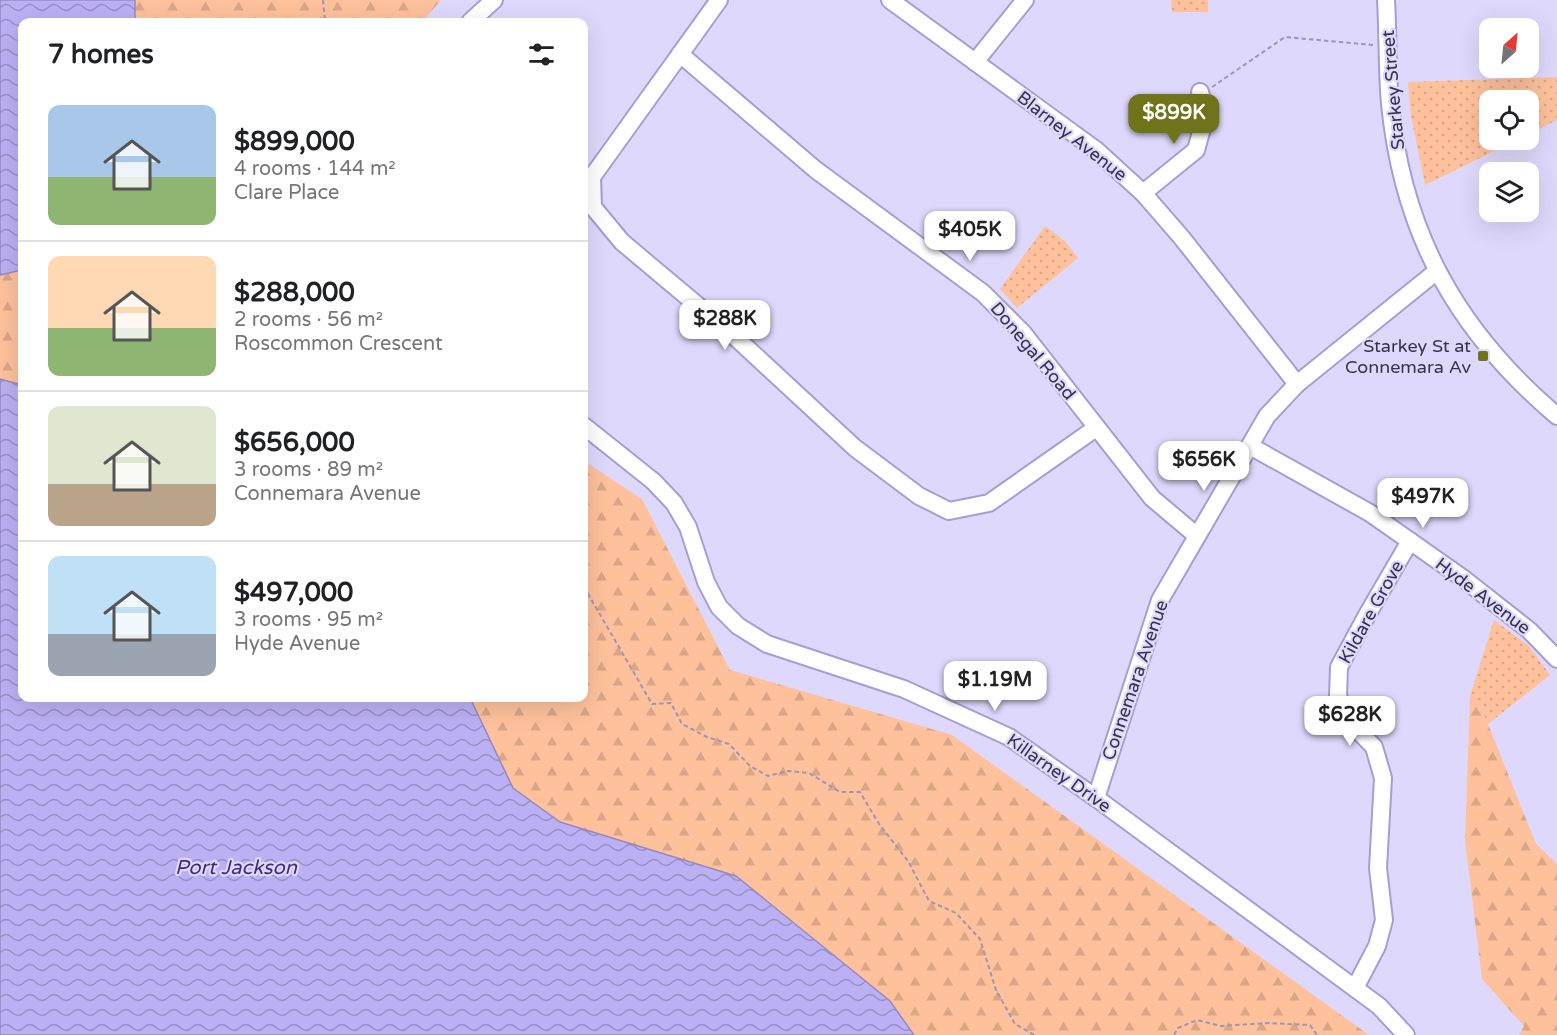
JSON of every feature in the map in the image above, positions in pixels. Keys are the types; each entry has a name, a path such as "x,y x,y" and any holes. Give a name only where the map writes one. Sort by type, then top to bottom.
{"street":[{"path":"474,18 494,0"},
{"path":"719,0 592,177 593,207 622,242 734,336 855,448 919,496 949,511 989,503 1096,428"},
{"name":"Blarney Avenue","path":"890,0 1096,150 1143,193 1182,238 1297,384"},
{"path":"975,62 1025,0"},
{"name":"Starkey Street","path":"1386,0 1390,104 1398,156 1413,214 1437,271 1455,303 1480,339 1525,388 1557,416"},
{"name":"Donegal Road","path":"680,54 816,170 983,293 1023,333 1152,498 1197,536"},
{"path":"1143,193 1196,150 1206,114 1200,92"},
{"name":"Connemara Avenue","path":"1096,798 1160,600 1268,416 1297,384 1437,271"},
{"name":"Killarney Drive","path":"588,429 653,481 674,503 688,527 710,591 719,607 738,626 766,644 904,689 1009,737 1096,798 1379,1006 1406,1035"},
{"name":"Hyde Avenue","path":"1250,446 1370,513 1464,579 1530,631 1557,659"},
{"name":"Kildare Grove","path":"1355,988 1377,946 1384,920 1378,868 1383,778 1374,747 1347,719 1338,696 1339,667 1410,541"}],"path":[{"path":"323,0 325,18"},
{"path":"1200,92 1220,83 1285,37 1388,46"},
{"path":"588,594 652,704 671,703 682,724 707,737 729,744 750,766 768,776 789,771 809,773 840,792 860,792 879,824 908,861 929,901 956,913 980,939 996,990 1015,1024 1034,1035"},
{"path":"1174,1035 1178,1028 1197,1020 1221,1026 1268,1023 1310,1025 1317,1035"}],"green space":[{"path":"135,0 441,0 425,18 135,18"},
{"path":"1171,0 1208,0 1208,12 1172,12"},
{"path":"1557,77 1557,120 1539,129 1539,90 1479,90 1479,150 1497,150 1425,185 1411,116 1408,82"},
{"path":"1045,226 1065,241 1078,258 1017,308 1000,289"},
{"path":"18,271 18,384 0,379 0,275"},
{"path":"588,464 642,499 730,670 952,735 1369,1035 914,1035 890,1001 736,876 560,822 513,788 472,702 588,702"},
{"path":"1494,620 1529,646 1550,675 1488,724 1481,708 1470,696"},
{"path":"1470,696 1481,708 1536,844 1557,864 1557,1035 1519,1035 1524,1026 1482,979 1465,840"}],"water":[{"path":"0,0 135,0 135,18 18,18 18,271 0,275"},
{"name":"Port Jackson","path":"0,379 18,384 18,702 472,702 513,788 560,822 736,876 890,1001 914,1035 0,1035"}],"place":[{"name":"Starkey St at Connemara Av","path":"1483,356"}]}
